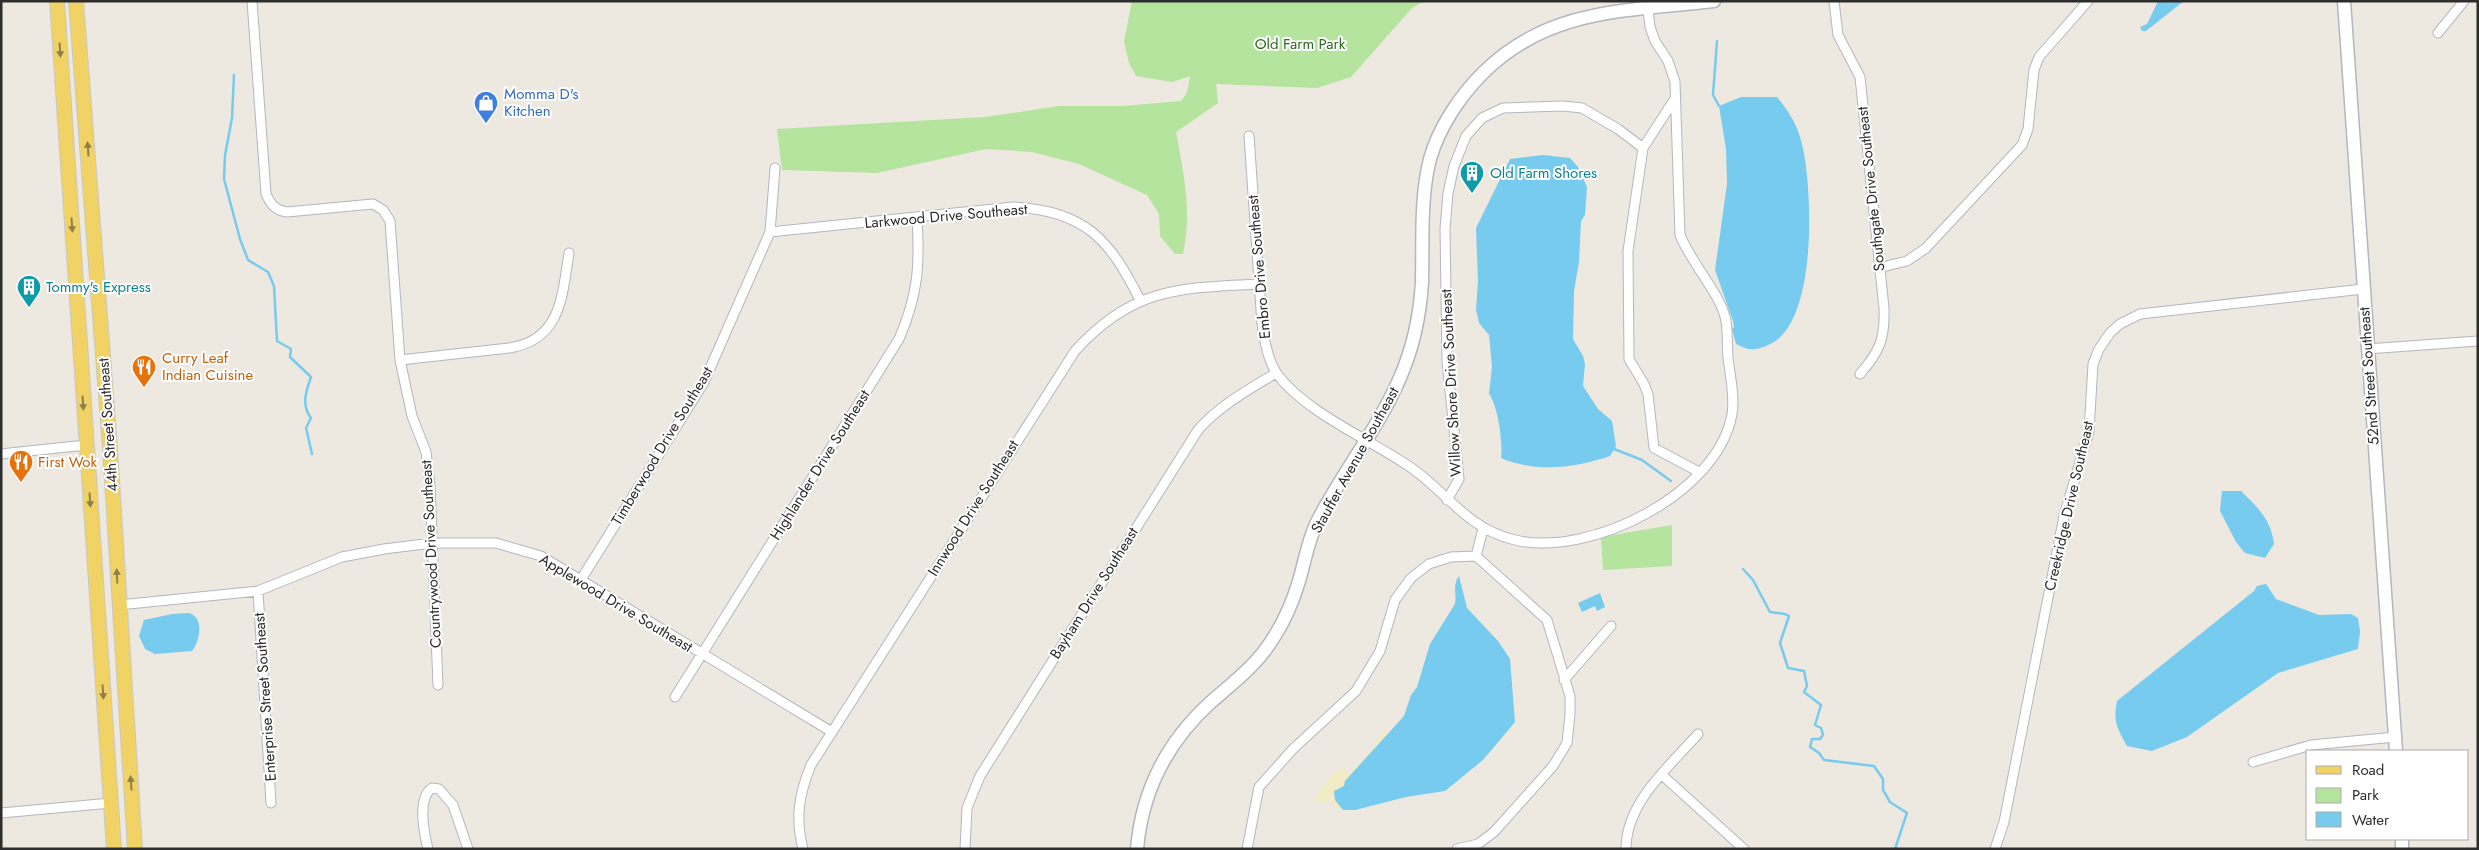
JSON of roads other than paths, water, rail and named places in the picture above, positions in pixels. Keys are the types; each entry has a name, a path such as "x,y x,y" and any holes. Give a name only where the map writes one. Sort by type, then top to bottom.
{"main road":[{"name":"44th Street Southeast","path":"58,1 114,849"},
{"name":"44th Street Southeast","path":"76,1 112,478 134,849"},
{"path":"67,159 79,179 91,184"},
{"path":"69,190 77,192 93,215"},
{"path":"86,445 96,474 102,478 112,478"},
{"path":"95,575 106,598 119,605"},
{"path":"111,803 122,808 127,815 134,849"}],"street":[{"name":"Countrywood Drive Southeast","path":"252,1 266,194 277,210 287,212 373,204 383,210 390,221 400,360 412,416 426,452 430,485 438,685"},
{"name":"Stauffer Avenue Southeast","path":"1137,849 1145,804 1164,758 1185,728 1254,663 1275,636 1292,601 1315,526 1367,440 1398,383 1410,355 1418,321 1422,285 1424,198 1430,158 1447,120 1460,100 1483,74 1511,48 1539,32 1581,17 1647,5 1714,1"},
{"name":"Southgate Drive Southeast","path":"1834,1 1838,35 1860,77 1885,329 1883,340 1875,357 1860,374"},
{"path":"1878,268 1906,261 1926,248 2022,145 2028,129 2034,70 2039,57 2088,1"},
{"name":"52nd Street Southeast","path":"2344,1 2396,750"},
{"path":"2438,32 2464,1"},
{"name":"Embro Drive Southeast","path":"1249,136 1263,336 1276,373 1313,406 1412,468 1483,529 1499,536 1530,543 1567,542 1589,538 1626,524 1656,509 1682,490 1699,472 1721,443 1732,414 1732,390 1726,320 1720,304 1685,247 1680,235 1674,100 1675,82 1668,61 1655,41 1650,27 1647,5"},
{"path":"1674,100 1643,148 1628,251 1629,360 1648,394 1654,448 1699,472"},
{"name":"Willow Shore Drive Southeast","path":"1447,500 1458,479 1448,361 1445,229 1452,175 1466,136 1482,118 1503,108 1563,106 1582,108 1618,129 1643,148"},
{"name":"Timberwood Drive Southeast","path":"582,578 704,382 770,232 775,168"},
{"name":"Larkwood Drive Southeast","path":"770,232 1013,207 1048,210 1075,221 1089,229 1104,242 1123,266 1140,300"},
{"name":"Highlander Drive Southeast","path":"675,697 700,654 899,339 911,310 918,278 916,218"},
{"path":"400,360 509,348 527,345 540,338 549,328 557,309 569,253"},
{"name":"Innwood Drive Southeast","path":"803,849 798,814 800,795 811,765 1074,351 1096,328 1140,300 1192,288 1258,284"},
{"name":"Creekridge Drive Southeast","path":"1995,849 2004,822 2064,516 2089,431 2090,379 2099,349 2120,324 2140,314 2363,289"},
{"path":"2367,349 2478,342"},
{"name":"Bayham Drive Southeast","path":"965,849 967,808 980,776 1198,430 1213,414 1229,402 1276,373"},
{"path":"1,454 86,445"},
{"path":"1476,556 1483,529"},
{"name":"Applewood Drive Southeast","path":"119,605 258,591 342,557 384,549 432,543 496,543 541,556 582,578 700,654 832,732"},
{"path":"1247,849 1259,787 1293,749 1356,691 1380,651 1395,600 1411,578 1429,564 1451,557 1476,556 1547,620 1570,696 1570,714 1567,742 1558,758 1494,832 1478,844 1457,849"},
{"name":"Enterprise Street Southeast","path":"258,591 272,803"},
{"path":"1564,680 1610,626"},
{"path":"1626,849 1630,822 1638,805 1698,734"},
{"path":"2253,762 2311,745 2394,737"},
{"path":"1662,775 1744,849"},
{"path":"428,849 424,798 432,788 439,789 453,806 468,849"},
{"path":"1,813 111,803"}],"water":[{"path":"2158,1 2184,1 2146,31 2142,31 2140,27 2147,24"},
{"path":"1741,97 1777,97 1793,119 1802,144 1808,191 1808,254 1804,285 1796,312 1784,333 1768,345 1752,349 1736,344 1732,329 1734,327 1733,321 1715,270 1727,184 1726,149 1719,106"},
{"path":"1543,155 1570,158 1578,167 1587,187 1585,215 1581,221 1579,262 1574,291 1573,339 1583,356 1585,364 1583,386 1598,409 1612,421 1616,446 1610,456 1569,466 1555,467 1528,466 1501,458 1499,424 1495,407 1489,394 1492,367 1489,335 1479,323 1476,310 1478,281 1476,228 1510,159"},
{"path":"2222,491 2241,491 2263,514 2270,528 2274,544 2265,558 2245,553 2236,542 2220,511"},
{"path":"1459,576 1467,608 1498,641 1510,659 1515,722 1483,760 1445,791 1406,797 1355,810 1343,810 1335,800 1334,791 1344,786 1345,781 1404,716 1411,695 1417,687 1430,644 1455,604 1455,587"},
{"path":"2266,584 2276,599 2319,615 2351,614 2358,618 2360,632 2358,649 2278,673 2187,737 2152,751 2127,746 2117,725 2115,714 2117,701 2254,591 2257,586"},
{"path":"1600,593 1605,607 1597,611 1595,606 1582,612 1578,603"},
{"path":"188,613 197,619 199,624 199,635 192,651 155,654 145,649 139,636 144,620 172,614"}],"waterway":[{"path":"1717,41 1713,95 1719,106"},
{"path":"234,75 232,118 225,155 224,179 240,239 248,260 268,272 274,286 277,341 291,349 290,357 311,377 305,403 311,418 306,428 312,454"},
{"path":"1614,449 1642,460 1671,481"},
{"path":"1743,569 1753,580 1770,612 1789,616 1780,643 1788,668 1804,671 1807,686 1804,692 1821,705 1815,725 1821,728 1823,735 1820,739 1812,739 1810,747 1819,753 1824,760 1874,766 1883,779 1883,790 1890,802 1907,813 1895,849"}],"place":[{"name":"Momma D's Kitchen","path":"486,124"},
{"name":"Old Farm Shores","path":"1472,194"},
{"name":"Tommy's Express","path":"29,308"},
{"name":"Curry Leaf Indian Cuisine","path":"144,388"},
{"name":"First Wok","path":"21,483"}],"park label":[{"name":"Old Farm Park","path":"1300,44"}]}
